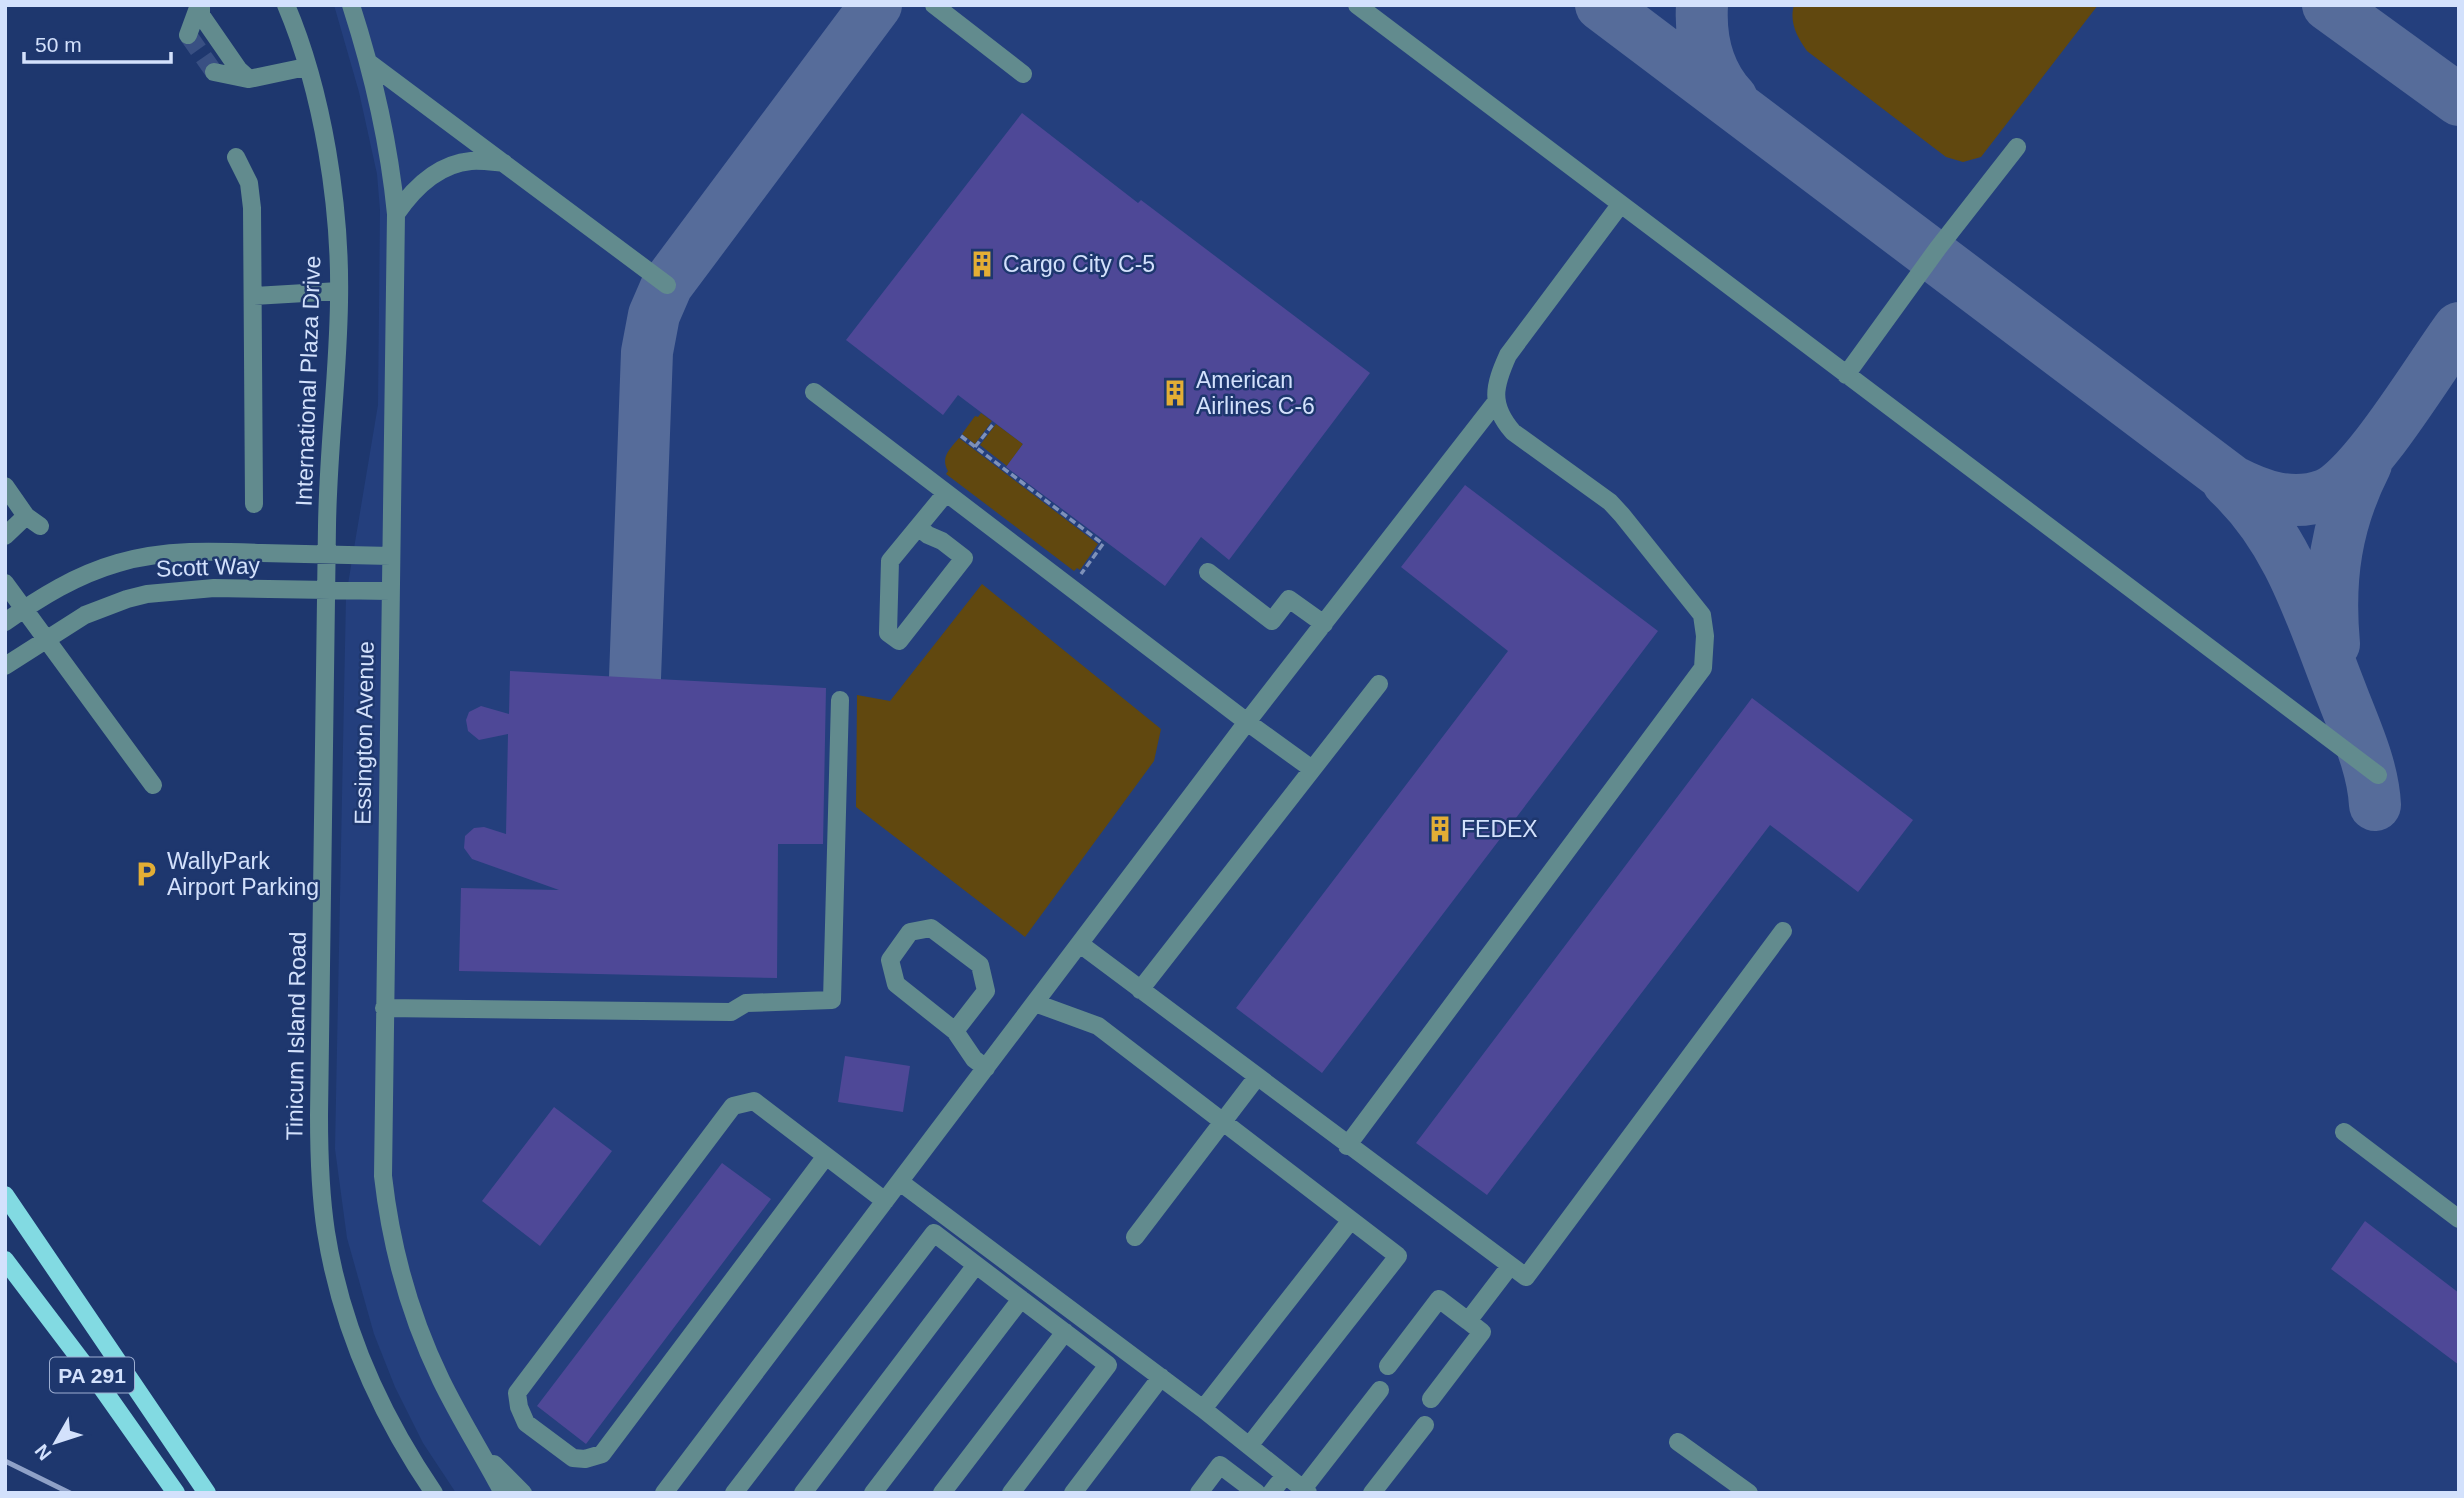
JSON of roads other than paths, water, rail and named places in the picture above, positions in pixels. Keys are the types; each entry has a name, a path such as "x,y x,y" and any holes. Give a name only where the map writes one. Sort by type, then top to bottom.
{"main road":[{"name":"PA 291","path":"5,1195 207,1493"},
{"name":"PA 291","path":"5,1260 102,1388 176,1493"}],"street":[{"path":"188,35 200,5"},
{"path":"200,5 201,15 239,70 249,79"},
{"name":"International Plaza Drive","path":"286,5 306,67 321,128 333,199 339,291 327,554"},
{"name":"Essington Avenue","path":"351,5 368,62 387,144 396,214 383,1176 391,1231 416,1324 442,1381 480,1448"},
{"path":"934,5 1023,74"},
{"path":"1357,5 2378,775"},
{"path":"368,62 667,285"},
{"path":"214,72 249,79 306,67"},
{"path":"1846,375 1938,248 2017,146"},
{"path":"236,158 249,183 251,195 254,504"},
{"path":"396,214 417,188 443,170 471,161 504,163"},
{"path":"1348,1146 1703,668 1705,636 1702,615 1694,604 1622,514 1513,432 1504,423 1496,402 1498,379 1508,355 1620,205"},
{"path":"253,296 339,291"},
{"path":"814,392 1312,769"},
{"path":"664,1493 1247,722 1496,402"},
{"path":"5,486 33,521 5,536"},
{"path":"918,527 964,558 899,641 888,633 890,561 918,527 946,493"},
{"name":"Scott Way","path":"5,622 76,578 119,562 143,557 188,552 391,556"},
{"name":"Tinicum Island Road","path":"327,554 319,1115 322,1204 337,1281 366,1373 391,1426 434,1493"},
{"path":"1208,572 1272,621 1289,599 1324,624"},
{"path":"5,583 153,785"},
{"name":"Scott Way","path":"5,666 85,615 127,599 167,591 214,588 390,591"},
{"path":"1140,989 1379,684"},
{"path":"384,1008 731,1012 746,1003 832,1000 840,700"},
{"path":"955,1031 986,991 980,965 931,928 909,932 890,960 896,984 955,1031 974,1059 986,1068"},
{"path":"1080,944 1526,1277 1783,932"},
{"path":"1035,1003 1098,1026 1398,1256 1250,1446"},
{"path":"1135,1237 1256,1077"},
{"path":"826,1156 602,1454 585,1459 573,1458 526,1423 519,1407 517,1392 733,1106 754,1101 885,1201"},
{"path":"2344,1132 2459,1219"},
{"path":"900,1182 1203,1409 1305,1491 1380,1390"},
{"path":"1203,1409 1351,1220"},
{"path":"734,1493 934,1233 1108,1365 1011,1493"},
{"path":"803,1493 976,1265"},
{"path":"1468,1321 1510,1266"},
{"path":"873,1493 1021,1299"},
{"path":"1388,1366 1439,1299 1468,1321 1482,1332 1431,1399"},
{"path":"942,1493 1065,1332"},
{"path":"1073,1493 1161,1377"},
{"path":"1372,1493 1425,1425"},
{"path":"1678,1442 1749,1493"},
{"path":"480,1448 503,1493"},
{"path":"480,1448 523,1493"},
{"path":"1199,1493 1220,1465 1257,1493"},
{"path":"1271,1493 1285,1475"}],"tunnel":[{"path":"188,35 214,72"}],"railway":[{"path":"5,1461 70,1493"}],"place":[{"name":"Cargo City C-5","path":"982,264"},
{"name":"American Airlines C-6","path":"1175,393"},
{"name":"FEDEX","path":"1440,829"},
{"name":"WallyPark Airport Parking","path":"146,874"}]}
